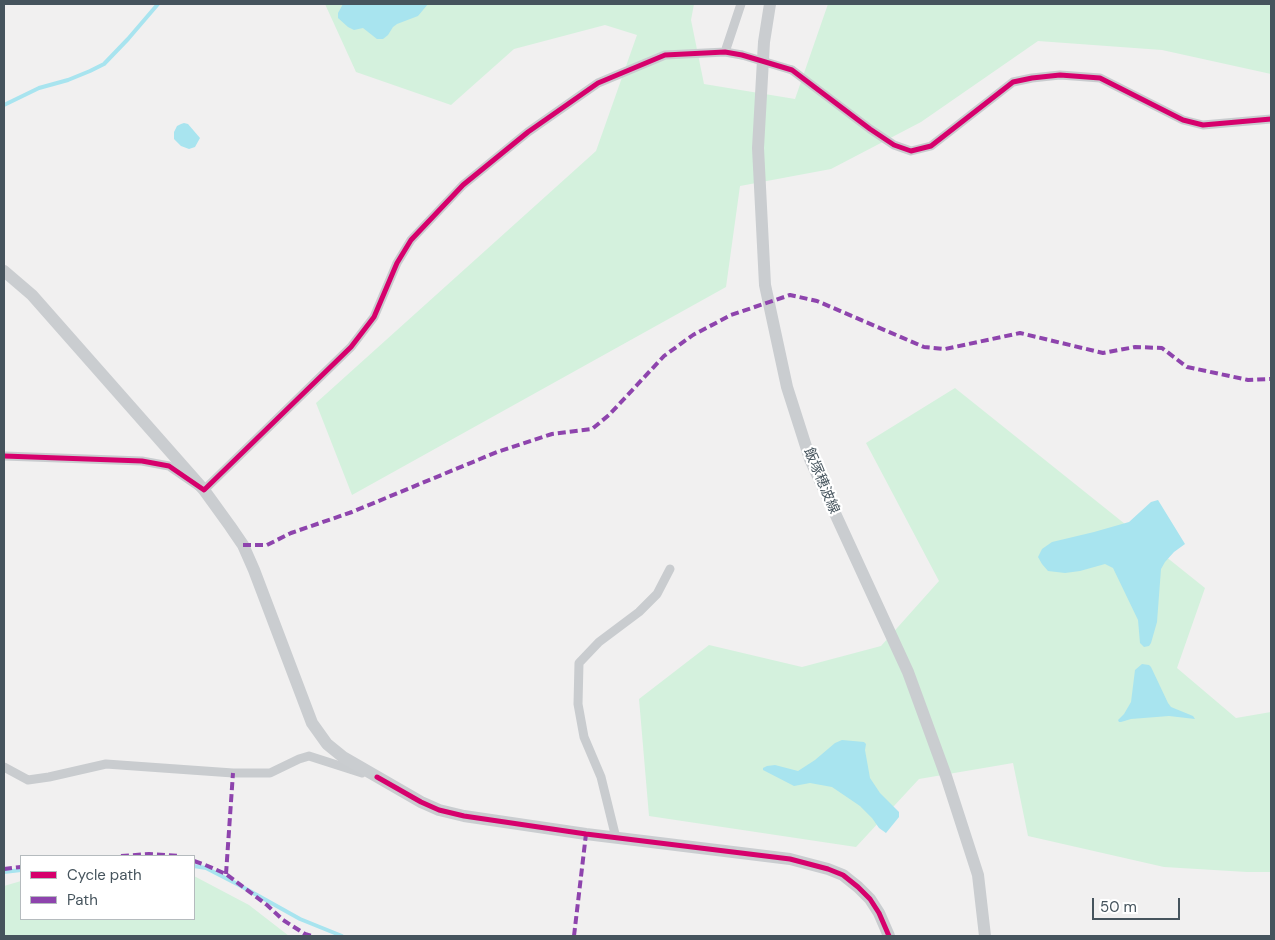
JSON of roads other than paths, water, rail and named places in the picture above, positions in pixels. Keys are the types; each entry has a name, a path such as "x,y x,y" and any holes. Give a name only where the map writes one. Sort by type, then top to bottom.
{"street":[{"path":"725,52 740,4"},
{"name":"飯塚穂波線","path":"770,4 764,42 758,148 765,285 787,387 810,459 908,672 946,776 978,875 984,936"},
{"path":"204,490 351,347 374,317 397,263 411,240 463,185 528,132 598,83 665,55 725,52 742,55 792,70 870,129 894,145 911,151 931,146 1012,82 1060,75 1100,78 1182,120 1203,125 1271,119"},
{"path":"4,271 32,295 204,490 243,545 258,579 312,723 327,744 343,757 421,802 440,810 464,816 616,838 790,859 828,868 843,875 870,899 890,936"},
{"path":"4,456 142,461 169,466 204,490"},
{"path":"616,838 601,777 584,737 578,704 579,663 599,642 639,612 656,594 670,569"},
{"path":"4,766 28,780 106,764 232,773 270,772 309,756 377,777"}],"water":[{"path":"343,4 428,4 418,16 397,24 383,39 377,39 363,28 354,30 348,27 338,18 338,13"},
{"path":"184,123 188,124 200,138 195,147 189,149 181,146 174,139 174,132 177,126"},
{"path":"1158,500 1185,544 1174,552 1161,569 1157,622 1151,643 1149,646 1144,647 1140,643 1138,620 1113,568 1105,564 1065,573 1048,571 1038,557 1042,549 1052,542 1129,522 1151,502"},
{"path":"1142,664 1151,667 1171,707 1193,716 1195,719 1169,716 1131,719 1119,722 1118,720 1131,702 1135,670"},
{"path":"842,740 864,742 866,744 865,750 870,778 880,793 899,812 899,817 886,833 879,828 860,806 832,787 810,783 794,786 763,770 767,766 775,765 798,771 835,743"}],"waterway":[{"path":"4,105 39,88 68,80 104,64 158,4"},
{"path":"195,866 206,868 300,919 342,936"},
{"path":"4,872 20,870"}]}
